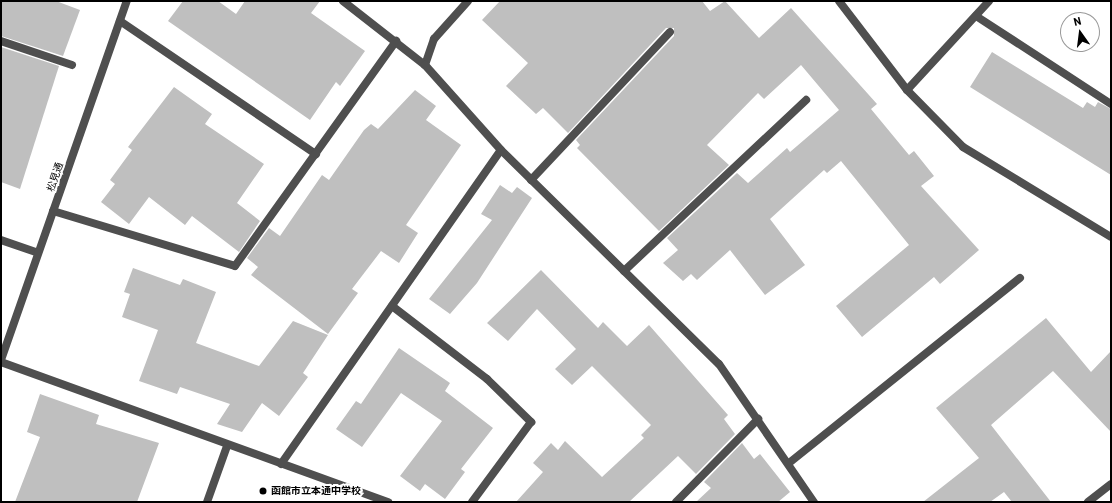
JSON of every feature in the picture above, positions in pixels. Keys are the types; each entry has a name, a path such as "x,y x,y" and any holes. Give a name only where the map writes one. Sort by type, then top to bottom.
{"street":[{"name":"松見通","path":"1,361 127,1"},
{"path":"343,1 425,65 501,150 718,364 789,463 814,502"},
{"path":"425,65 434,39 468,1"},
{"path":"838,1 908,90 962,147 1111,237"},
{"path":"908,90 989,1"},
{"path":"976,16 1111,104"},
{"path":"120,21 316,154"},
{"path":"531,180 670,32"},
{"path":"1,41 72,66"},
{"path":"53,211 235,266 396,41"},
{"path":"624,271 806,100"},
{"path":"281,464 501,150"},
{"path":"1,240 38,253"},
{"path":"789,463 1020,278"},
{"path":"392,306 487,379 531,422 472,502"},
{"path":"1,361 227,446 388,502"},
{"path":"676,502 758,419"},
{"path":"207,502 227,446"},
{"path":"1088,502 1111,484"}],"building":[{"path":"1,1 56,1 80,10 63,56 1,36"},
{"path":"183,1 218,1 236,14 245,1 320,1 311,13 365,51 340,86 336,82 310,120 168,21"},
{"path":"500,1 702,1 710,11 725,1 759,38 791,8 877,104 871,109 909,155 914,151 934,176 921,186 979,250 940,284 934,277 862,337 836,306 909,245 841,161 827,173 824,170 770,219 805,265 765,295 730,250 697,280 691,274 683,281 663,263 678,250 667,238 737,173 748,183 787,148 790,152 839,110 801,65 764,99 758,93 707,145 729,165 659,231 577,148 580,145 576,140 674,36 674,28 666,28 568,133 543,108 536,114 506,86 528,63 482,20"},
{"path":"1,47 59,66 20,189 1,182"},
{"path":"992,52 1083,108 1087,102 1095,107 1098,102 1111,109 1111,175 970,87"},
{"path":"174,87 212,114 205,124 264,164 237,203 260,221 239,252 192,216 185,225 149,197 129,224 101,202 115,184 110,180 132,150 128,147"},
{"path":"415,90 436,106 426,120 461,145 406,225 418,233 399,263 381,251 352,289 358,293 328,334 251,275 258,267 247,258 269,228 280,236 322,175 329,180 364,130 371,124 378,129"},
{"path":"500,185 512,193 517,187 532,198 477,283 450,314 429,299 492,220 481,214"},
{"path":"133,268 180,285 183,279 216,292 196,343 259,366 293,321 328,335 303,373 308,377 279,416 262,403 242,432 217,424 230,404 180,387 177,394 139,381 158,330 122,317 130,294 124,292"},
{"path":"541,270 598,328 603,322 627,346 649,325 728,415 724,419 735,434 696,474 678,456 629,502 516,502 543,472 533,463 551,443 558,450 565,441 602,477 644,438 641,435 651,425 592,366 572,385 555,369 576,349 537,309 508,341 487,323"},
{"path":"1046,318 1091,372 1111,351 1111,432 1053,371 991,425 1051,502 1012,502 1004,492 990,502 923,502 979,458 936,408"},
{"path":"399,348 450,383 445,391 493,428 461,469 465,472 445,499 425,484 420,491 400,476 442,421 401,393 362,447 336,429 356,401 361,404"},
{"path":"40,394 99,415 96,424 159,443 137,502 15,502 40,437 27,432"},
{"path":"742,443 754,459 760,454 790,492 778,502 696,502 711,488 704,482"}],"place":[{"name":"函館市立本通中学校","path":"263,491"}]}
